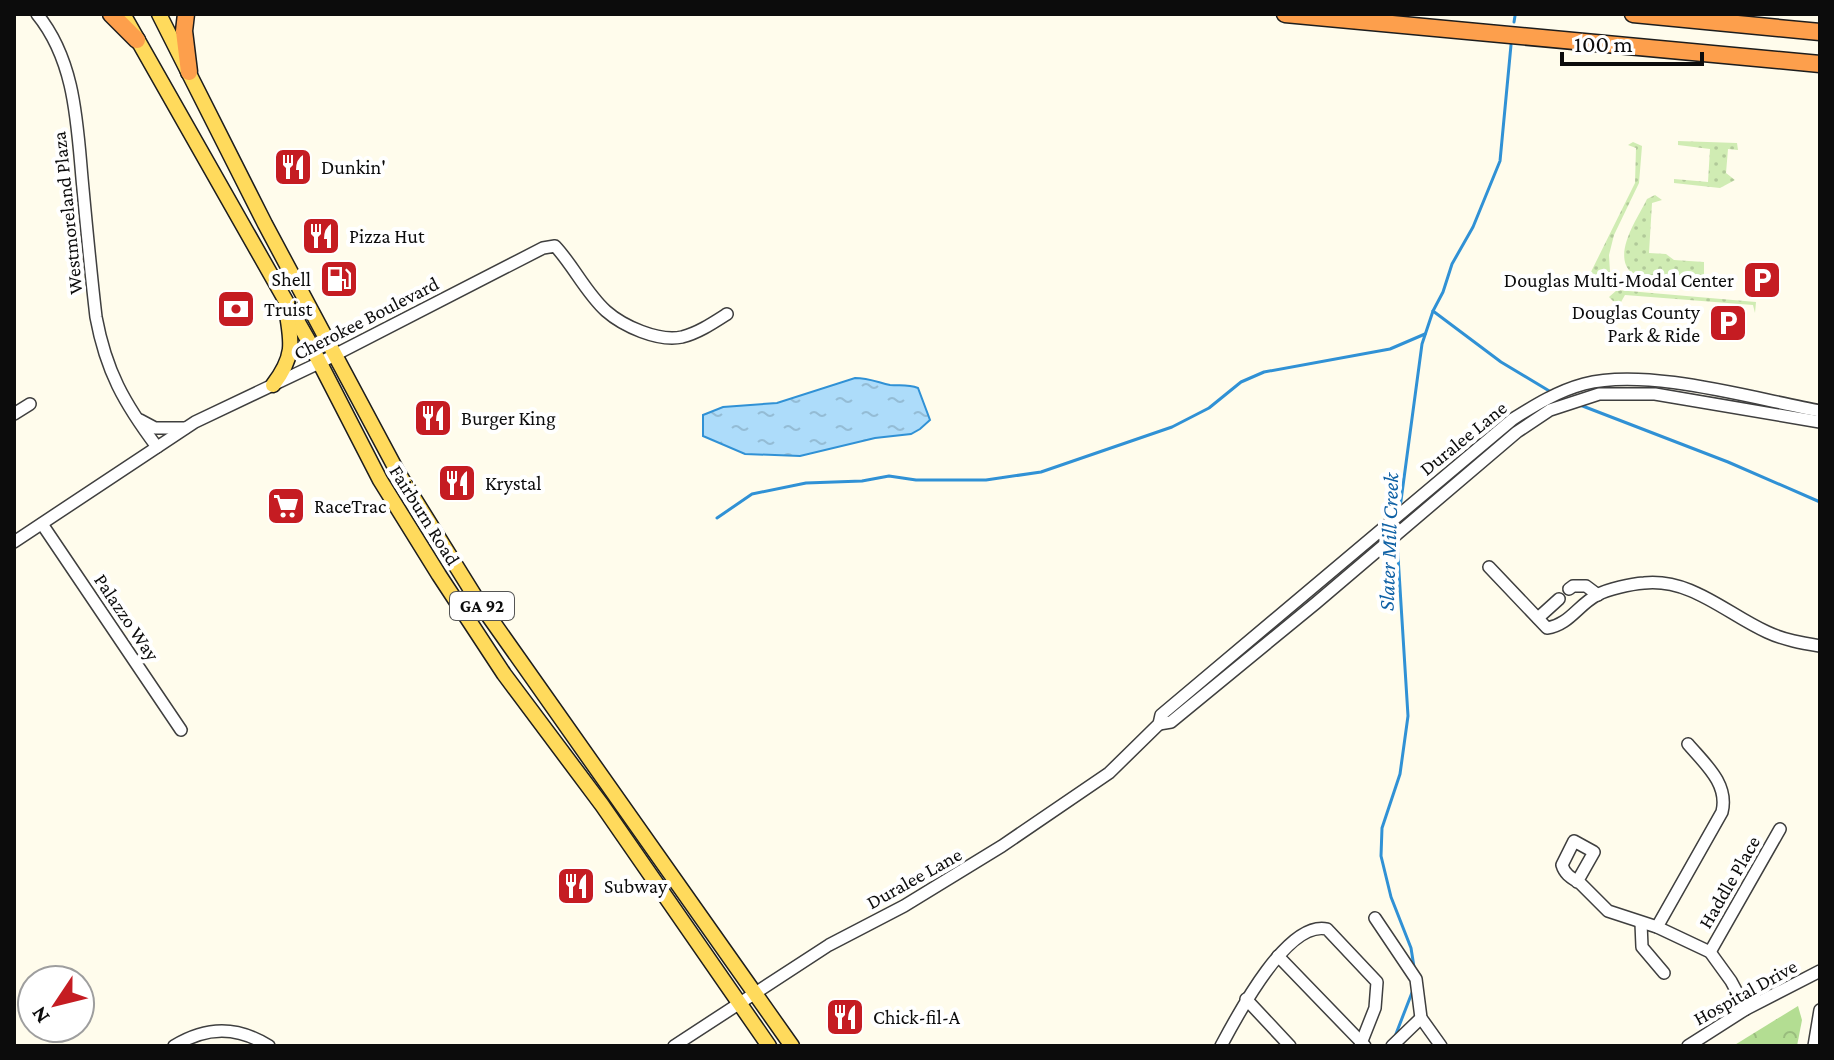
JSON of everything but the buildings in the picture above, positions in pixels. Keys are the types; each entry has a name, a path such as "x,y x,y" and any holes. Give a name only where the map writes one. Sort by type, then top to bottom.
{"highway":[{"path":"111,14 137,40"},
{"path":"186,14 184,31 189,72"},
{"path":"1285,14 1820,64"},
{"path":"1633,14 1820,32"}],"main road":[{"name":"Fairburn Road","path":"123,14 284,297 380,480 484,643 602,805 769,1046"},
{"name":"Fairburn Road","path":"159,14 265,224 397,471 468,587 792,1046"},
{"path":"273,385 291,355 284,297"}],"street":[{"name":"Westmoreland Plaza","path":"37,14 65,63 75,107 102,351 130,411 157,447"},
{"name":"Cherokee Boulevard","path":"14,542 186,428 543,248 555,246 604,309 624,324 657,336 680,338 727,314"},
{"name":"Duralee Lane","path":"674,1046 829,945 904,906 1002,846 1109,773 1159,724 1161,715 1513,419 1542,400 1582,384 1608,379 1645,379 1820,411"},
{"name":"Duralee Lane","path":"1159,724 1171,722 1517,432 1550,410 1599,394 1655,394 1820,422"},
{"path":"14,414 30,404"},
{"path":"130,411 155,428 186,428"},
{"path":"135,460 143,442 142,426"},
{"name":"Palazzo Way","path":"42,524 181,730"},
{"path":"1489,567 1547,628 1559,626 1598,595 1645,582 1679,585 1765,631 1791,641 1820,646"},
{"path":"1569,589 1586,586 1598,595"},
{"path":"1538,618 1559,599"},
{"path":"1657,927 1722,812 1725,801 1715,777 1688,744"},
{"name":"Haddle Place","path":"1710,952 1780,829"},
{"path":"1577,882 1608,911 1657,927 1710,952 1746,1009"},
{"path":"1375,918 1416,979 1421,1018 1441,1046"},
{"path":"1641,923 1642,947 1664,973"},
{"path":"1221,1046 1246,999 1278,956 1309,930 1318,927 1327,929 1377,982 1375,1008 1363,1045 1278,956"},
{"name":"Hospital Drive","path":"1688,1046 1746,1009 1820,971"},
{"path":"1246,999 1290,1046"},
{"path":"1814,1046 1820,1010"},
{"path":"1392,1046 1421,1018"},
{"path":"174,1046 190,1036 222,1030 249,1034 269,1046"}],"green space":[{"path":"1678,141 1737,143 1738,150 1728,149 1726,173 1735,180 1720,188 1674,183 1674,179 1708,182 1710,149 1678,145"},
{"path":"1633,142 1642,146 1639,183 1614,235 1609,255 1610,272 1602,284 1590,290 1580,285 1579,279 1587,280 1635,183 1636,148 1628,145"},
{"path":"1655,195 1662,200 1652,203 1649,253 1666,254 1674,260 1704,262 1704,281 1632,273 1626,265 1624,257 1628,236 1647,199"},
{"path":"1617,290 1756,302 1755,313 1753,305 1625,295 1621,302 1613,301 1609,297"},
{"path":"1798,1006 1802,1020 1797,1046 1733,1046"}],"water":[{"path":"855,378 918,388 930,420 911,434 875,438 800,456 745,454 703,436 703,415 723,407 777,403"}],"waterway":[{"name":"Slater Mill Creek","path":"1514,22 1515,16"},
{"name":"Slater Mill Creek","path":"1400,508 1422,344 1452,264 1473,227 1500,161 1511,45"},
{"path":"1433,311 1501,362 1551,392"},
{"path":"717,518 752,494 806,483 862,481 889,476 916,480 986,480 1041,472 1172,427 1209,408 1241,382 1264,372 1390,349 1425,334"},
{"path":"1580,405 1728,462 1820,502"},
{"name":"Slater Mill Creek","path":"1397,540 1408,716 1400,774 1382,828 1381,856 1391,897 1411,948 1414,967"},
{"name":"Slater Mill Creek","path":"1394,1039 1413,990"}],"place":[{"name":"Dunkin'","path":"293,167"},
{"name":"Pizza Hut","path":"321,236"},
{"name":"Shell","path":"339,279"},
{"name":"Douglas Multi-Modal Center","path":"1762,280"},
{"name":"Truist","path":"236,309"},
{"name":"Douglas County Park & Ride","path":"1728,323"},
{"name":"Burger King","path":"433,418"},
{"name":"Krystal","path":"457,483"},
{"name":"RaceTrac","path":"286,506"},
{"name":"Subway","path":"576,886"},
{"name":"Chick-fil-A","path":"845,1017"}]}
